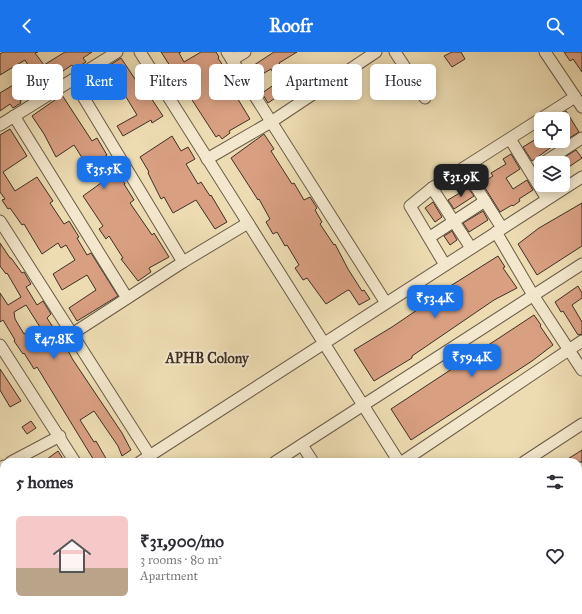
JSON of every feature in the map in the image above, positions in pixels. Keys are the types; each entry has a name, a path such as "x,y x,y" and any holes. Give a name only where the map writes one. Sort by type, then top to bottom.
{"street":[{"path":"98,64 117,52"},
{"path":"140,52 396,458"},
{"path":"245,52 230,56 386,303"},
{"path":"208,159 271,122 376,52"},
{"path":"395,52 403,64"},
{"path":"545,52 582,107"},
{"path":"0,125 71,81"},
{"path":"445,265 430,237 410,206 432,188 575,97"},
{"path":"85,100 183,262"},
{"path":"14,116 127,298"},
{"path":"554,156 582,138"},
{"path":"510,139 547,200"},
{"path":"464,168 484,201 533,295 582,370"},
{"path":"530,171 534,169"},
{"path":"147,458 582,177"},
{"path":"432,188 471,248"},
{"path":"430,237 484,201"},
{"path":"0,221 72,334 144,458"},
{"path":"72,334 183,262 248,223"},
{"path":"281,458 582,264"},
{"path":"408,458 582,341"},
{"path":"0,345 60,436 73,458"},
{"path":"530,458 582,424"},
{"path":"19,458 60,436"},
{"path":"302,445 310,458"}],"building":[{"path":"3,52 38,52 35,53 43,64 27,64 25,60 18,64 12,64 12,68 0,75 0,54"},
{"path":"65,52 92,52 83,58 86,62 83,64 71,64 71,66 63,71 63,64 46,64"},
{"path":"161,52 181,52 179,53 184,62 201,52 216,52 222,64 209,64 209,100 238,100 250,119 229,131 230,133 222,139 219,135 216,137 192,100 201,100 201,64 169,64"},
{"path":"274,52 297,52 279,63 280,64 272,64 272,71 271,69 264,73 264,64 256,64"},
{"path":"452,52 461,52 465,59 452,67 444,56"},
{"path":"564,52 582,52 582,72 573,59 570,61"},
{"path":"121,58 125,64 111,64"},
{"path":"127,67 135,79 135,100 152,100 163,116 152,123 151,120 123,136 117,126 137,115 127,99"},
{"path":"12,86 12,100 21,100 20,101 21,103 13,108 10,104 0,111 0,93"},
{"path":"272,86 272,100 268,103 264,96 264,92"},
{"path":"63,97 92,141 97,138 107,155 101,159 110,174 116,170 134,200 130,203 152,235 154,233 169,257 149,268 151,272 138,281 121,259 123,258 109,236 106,239 99,229 103,226 83,196 101,183 90,166 88,167 74,145 56,157 44,134 32,116 55,100 63,100"},
{"path":"570,117 579,132 570,138"},
{"path":"10,129 27,156 3,172 15,191 37,177 53,201 50,203 64,224 69,221 79,237 77,238 87,255 91,253 118,296 77,321 69,308 96,290 87,275 62,290 53,274 75,260 66,245 61,248 58,243 42,254 24,224 22,225 10,208 8,209 2,200 5,199 0,192 0,135"},
{"path":"264,134 274,149 271,151 292,184 294,183 304,200 310,197 317,208 315,210 322,222 320,224 334,245 335,244 362,291 364,290 370,299 359,305 348,290 326,304 307,278 303,280 295,268 299,265 287,245 285,246 277,232 273,234 266,222 270,219 259,199 258,200 231,158"},
{"path":"172,136 181,151 188,147 195,159 186,164 198,184 201,182 210,196 211,195 227,222 215,229 196,200 173,213 164,197 161,199 148,173 149,172 140,157"},
{"path":"534,140 534,148 550,148 539,156 534,156 534,160 532,161 523,147"},
{"path":"576,150 582,158 570,166 570,156 566,156"},
{"path":"511,154 520,169 506,178 513,189 527,180 533,190 519,199 520,201 513,206 512,205 500,212 482,183 493,176 491,173 506,164 503,159"},
{"path":"468,188 474,196 454,209 448,200"},
{"path":"433,202 442,217 435,222 425,208"},
{"path":"582,203 582,246 537,275 518,244 539,228"},
{"path":"483,211 488,220 469,232 463,223"},
{"path":"452,231 457,240 450,245 444,236"},
{"path":"0,243 22,273 24,272 31,284 26,287 37,305 43,301 51,314 47,318 58,335 59,334 73,360 122,433 131,450 122,456 118,446 94,411 80,420 94,442 96,441 106,458 93,458 37,367 34,369 24,353 23,354 3,320 0,322 0,293 8,305 21,297 7,273 6,274 0,266","holes":["26,305 40,327 28,335 26,333 24,334 15,319 14,312"]},
{"path":"498,256 505,267 503,268 517,288 494,300 412,356 412,358 374,381 354,350 392,327 445,291 444,290"},
{"path":"578,286 582,293 582,298 572,305 582,322 582,334 578,335 563,311 561,312 555,302"},
{"path":"534,315 553,345 532,361 411,440 391,409"},
{"path":"0,369 21,401 10,407 0,390"},
{"path":"31,421 36,428 27,434 22,427"},
{"path":"582,450 582,458 569,458"},
{"path":"58,451 62,458 48,458"}],"district":[{"name":"APHB Colony","path":"207,358"}]}
